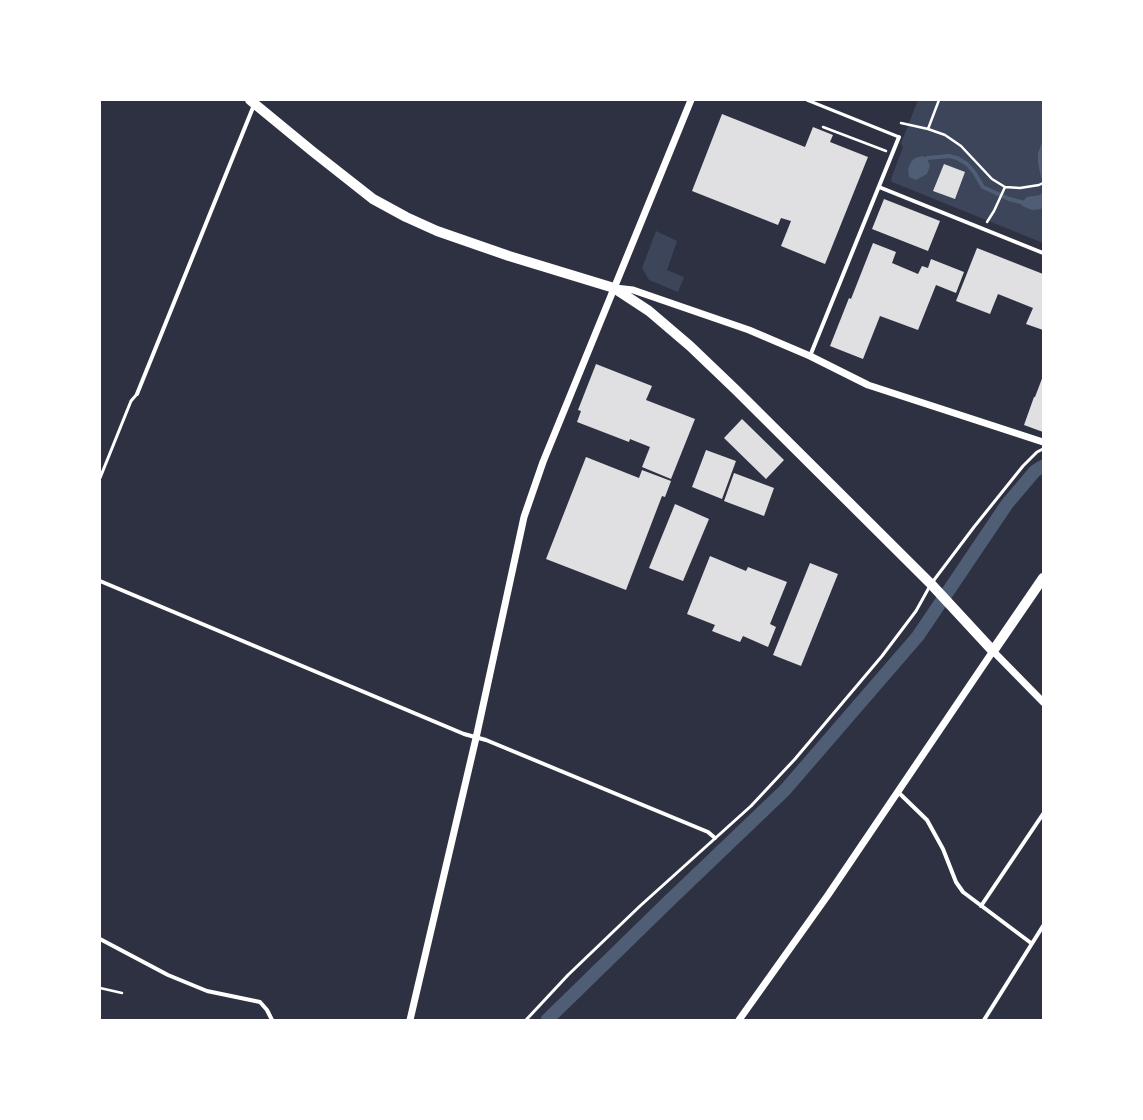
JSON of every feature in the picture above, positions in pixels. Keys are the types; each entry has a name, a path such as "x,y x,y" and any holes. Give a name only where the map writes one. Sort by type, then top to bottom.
{"main road":[{"path":"254,101 312,151 373,199 406,217 438,231 509,256 614,288 649,311 690,346 933,586 993,651 1043,578"}],"street":[{"path":"410,1020 476,738 524,517 543,462 691,100"},
{"path":"137,394 254,101"},
{"path":"810,356 898,137"},
{"path":"879,187 1043,252"},
{"path":"614,288 633,290 749,330 810,356 868,385 1043,442"},
{"path":"100,581 476,738 486,740 708,832 715,838"},
{"path":"739,1020 828,896 993,651 1043,702"},
{"path":"898,792 928,820 943,849 956,882 963,892 1031,943"},
{"path":"981,906 1043,814"},
{"path":"984,1020 1043,926"},
{"path":"100,939 168,975 207,991 260,1002 267,1010 272,1020"}],"lane":[{"path":"807,100 898,137"},
{"path":"100,478 131,401 137,394"},
{"path":"526,1020 568,976 640,906 751,806 795,759 882,656 916,611 974,527 1018,472 1037,452 1043,449"}],"path":[{"path":"928,129 939,100"},
{"path":"902,123 928,129 945,135 955,142 992,179 1005,187 1020,188 1043,183"},
{"path":"823,127 892,154"},
{"path":"994,225 986,223 994,211 1005,187"},
{"path":"100,988 122,993"}],"shaded area":[{"path":"918,100 1043,100 1043,243 892,182 891,179 903,147 901,143"},
{"path":"922,156 927,158 930,166 927,174 916,180 909,177 908,169 911,162 915,158"},
{"path":"1043,191 1043,206 1041,209 1032,210 1022,206 1021,203 1027,197 1040,195"},
{"path":"656,231 677,241 667,270 684,277 678,292 649,280 642,268"}],"building":[{"path":"722,114 805,147 813,127 833,135 830,142 868,157 825,264 781,246 791,221 781,218 778,225 692,191"},
{"path":"944,164 965,172 955,199 933,191"},
{"path":"884,199 940,221 928,251 872,229"},
{"path":"873,243 896,252 892,263 918,274 922,266 928,268 931,259 964,272 956,293 936,285 918,330 880,316 863,359 830,346 849,298 851,299"},
{"path":"977,248 1043,274 1043,330 1026,324 1033,308 998,294 990,314 956,301"},
{"path":"596,364 652,386 646,400 695,419 671,479 642,467 650,447 630,439 629,442 577,422 581,411 578,410"},
{"path":"1043,376 1043,432 1024,425"},
{"path":"742,419 784,460 766,479 724,438"},
{"path":"706,450 736,461 722,499 692,487"},
{"path":"586,457 639,478 642,470 671,481 665,497 662,496 626,590 546,559"},
{"path":"734,473 774,488 764,516 724,501"},
{"path":"675,504 709,519 683,581 649,568"},
{"path":"710,556 746,571 748,567 787,582 770,624 776,627 768,647 743,636 740,642 712,631 715,625 687,614"},
{"path":"810,563 838,574 801,666 773,655"}],"waterway":[{"path":"1043,145 1040,154 1043,177"},
{"path":"927,158 949,156 957,158 967,164 983,187 1009,199 1025,203"},
{"path":"547,1020 785,790 918,636 1007,504 1035,471 1043,466"}]}
